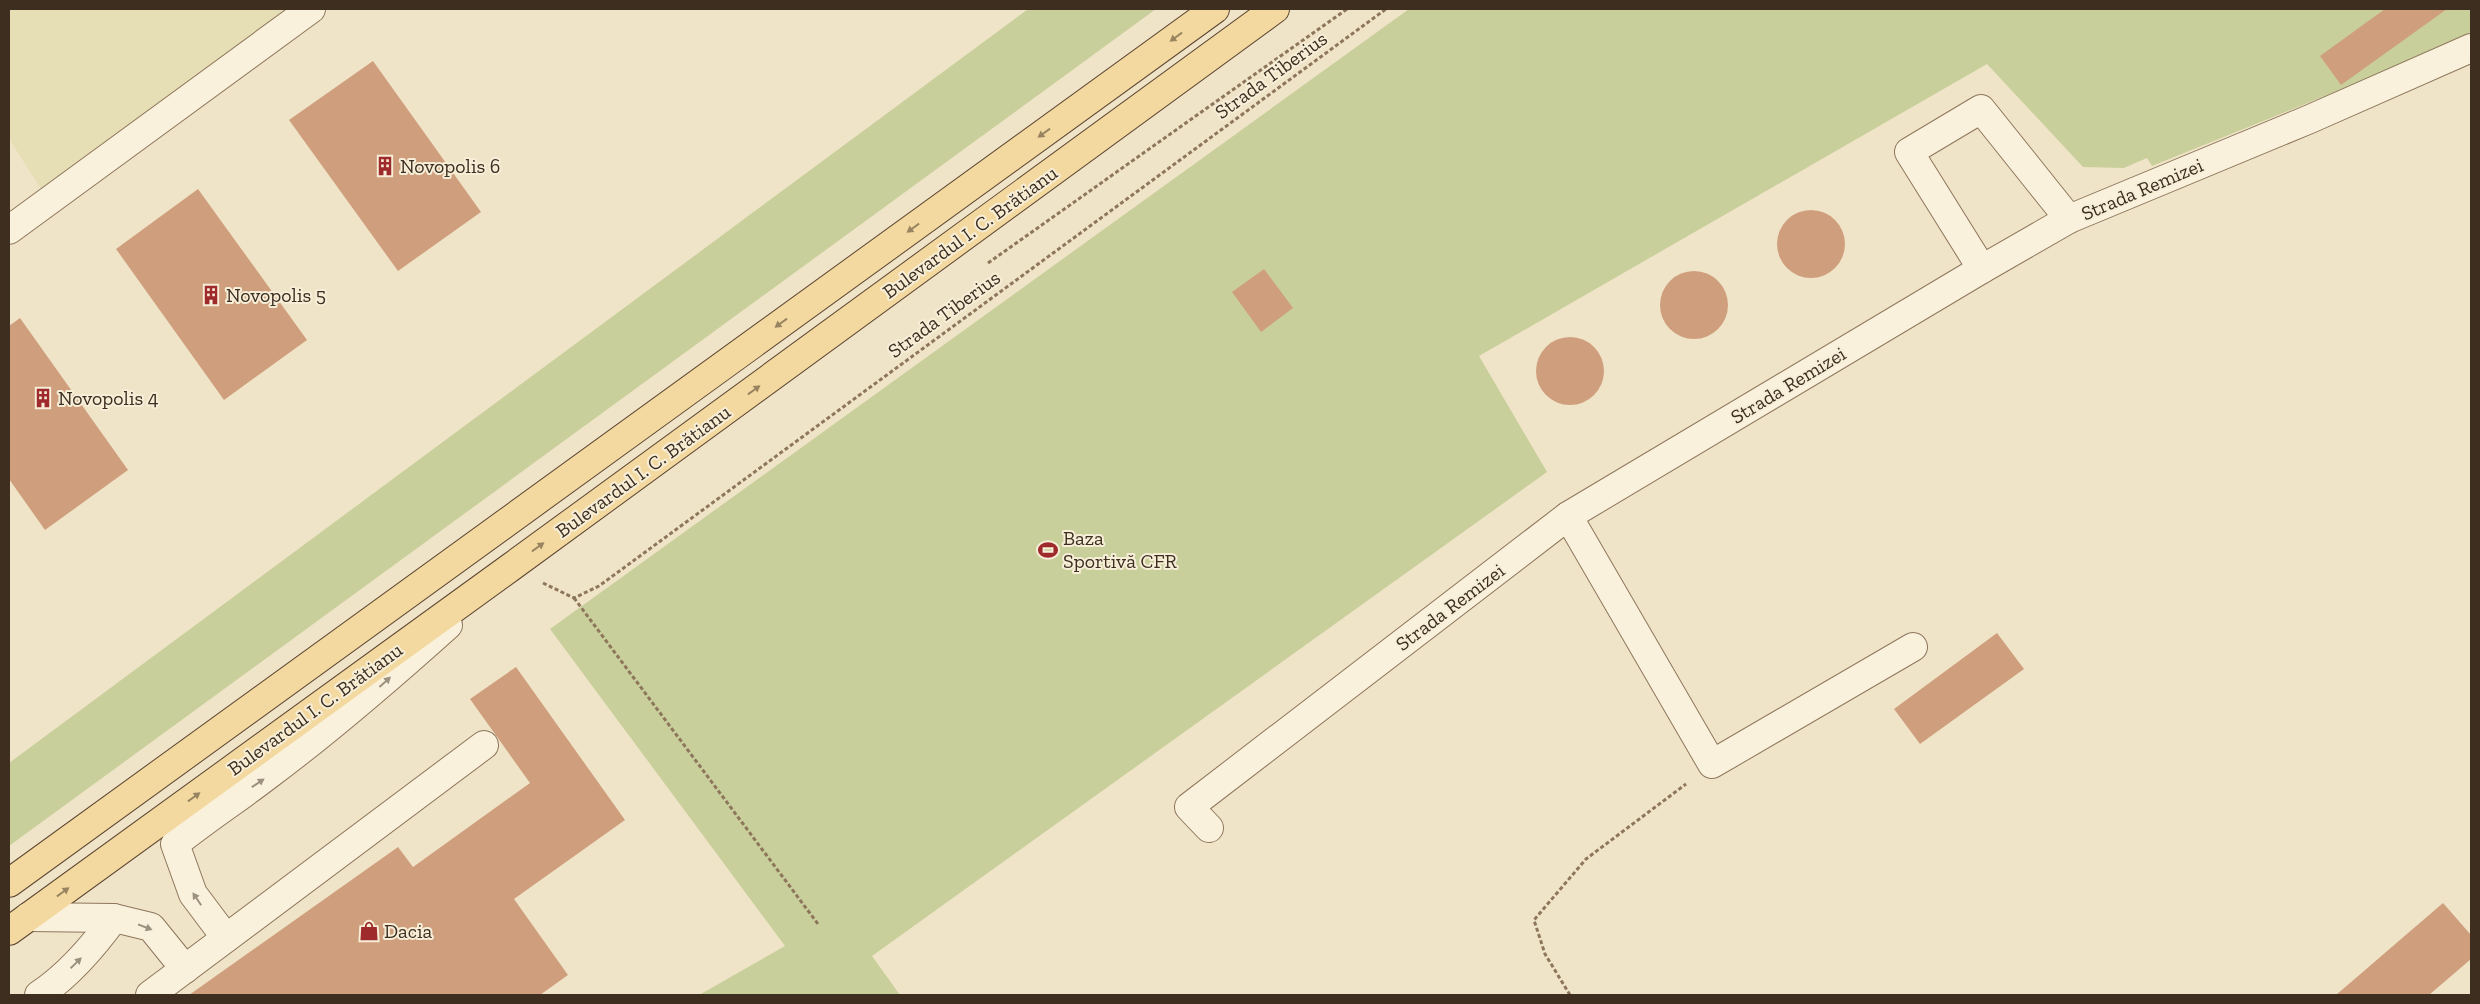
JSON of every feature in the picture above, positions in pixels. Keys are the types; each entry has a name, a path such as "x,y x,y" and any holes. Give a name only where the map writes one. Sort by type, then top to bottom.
{"main road":[{"name":"Bulevardul I. C. Brătianu","path":"9,882 1215,9"},
{"name":"Bulevardul I. C. Brătianu","path":"18,924 511,567 1275,9"}],"lane":[{"path":"9,230 311,9"},
{"name":"Strada Remizei","path":"1210,828 1189,807 1568,516 1982,269 2069,220 2310,119 2471,48"},
{"path":"1982,269 1909,152 1980,108 2069,220"},
{"path":"1568,516 1712,764 1913,647"},
{"path":"226,938 193,894 175,844 215,812 266,777 372,694 511,567"},
{"path":"150,995 484,745"},
{"path":"18,924 114,918 151,927 185,969"},
{"path":"39,995 52,986 87,952 114,918"}],"path":[{"name":"Strada Tiberius","path":"574,598 599,586 1386,9"},
{"path":"511,567 574,598 818,924"},
{"path":"1570,995 1545,954 1534,920 1586,859 1712,764"}],"shaded area":[{"path":"9,9 289,9 43,192 9,139"}],"green space":[{"path":"1028,9 1156,9 9,846 9,763"},
{"name":"Baza Sportivă CFR","path":"1409,9 2471,9 2471,32 2345,88 2152,166 2147,158 2124,168 2083,167 1987,64 1479,356 1547,472 872,956 900,995 699,995 785,946 550,629"}],"building":[{"path":"2385,9 2447,9 2341,85 2320,56"},
{"name":"Novopolis 6","path":"373,61 481,212 398,271 289,120"},
{"name":"Novopolis 5","path":"198,189 307,340 224,400 116,249"},
{"path":"1811,210 1824,213 1835,220 1842,231 1845,244 1842,257 1835,268 1824,275 1811,278 1798,275 1787,268 1780,257 1777,244 1780,231 1787,220 1798,213"},
{"path":"1264,269 1293,308 1261,332 1232,292"},
{"path":"1694,271 1707,274 1718,281 1725,292 1728,305 1725,318 1718,329 1707,336 1694,339 1681,336 1670,329 1663,318 1660,305 1663,292 1670,281 1681,274"},
{"name":"Novopolis 4","path":"20,318 128,470 45,530 9,479 9,326"},
{"path":"1570,337 1583,340 1594,347 1601,358 1604,371 1601,384 1594,395 1583,402 1570,405 1557,402 1546,395 1539,384 1536,371 1539,358 1546,347 1557,340"},
{"path":"1997,633 2024,669 1920,744 1894,709"},
{"path":"516,667 625,820 514,899 568,975 540,995 189,995 398,847 413,867 530,783 470,699"},
{"path":"2443,903 2471,935 2471,959 2429,995 2336,995"}],"place":[{"name":"Novopolis 6","path":"385,166"},
{"name":"Novopolis 5","path":"211,295"},
{"name":"Novopolis 4","path":"43,398"},
{"name":"Baza Sportivă CFR","path":"1048,550"},
{"name":"Dacia","path":"369,931"}]}
